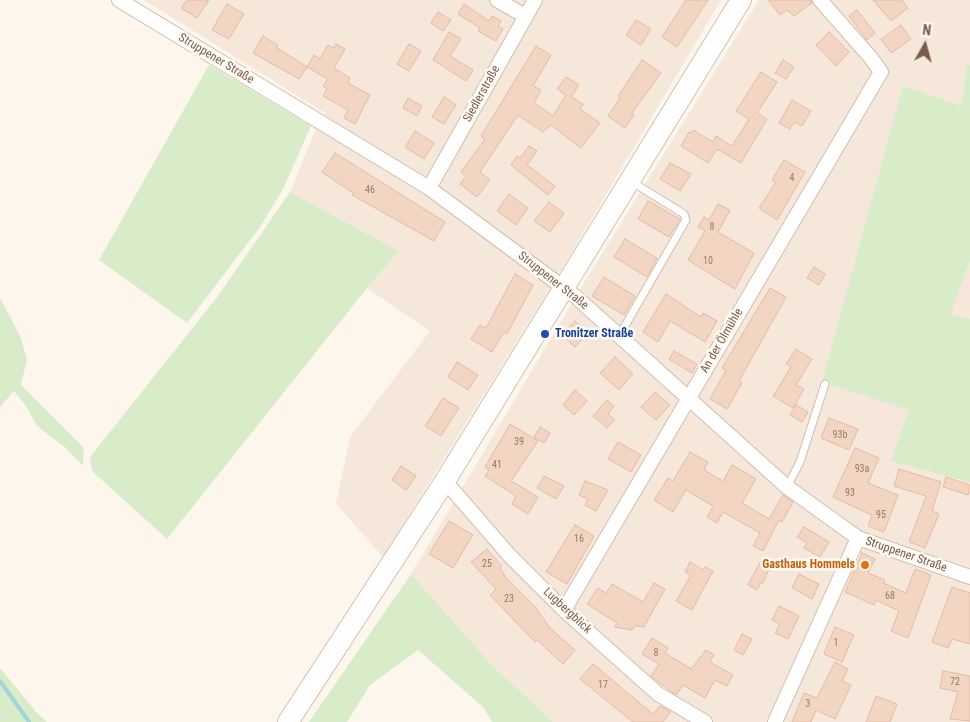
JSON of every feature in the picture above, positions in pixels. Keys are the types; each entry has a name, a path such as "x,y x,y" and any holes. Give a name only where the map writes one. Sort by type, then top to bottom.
{"street":[{"name":"Struppener Straße","path":"120,0 429,188 565,288 787,487 858,538 970,578"},
{"path":"497,0 525,16"},
{"name":"Siedlerstraße","path":"429,188 535,0"},
{"path":"288,722 445,482 740,0"},
{"name":"An der Ölmühle","path":"564,610 881,72 820,0"},
{"name":"Lugbergblick","path":"445,482 509,555 564,610 658,694 705,722"},
{"path":"775,722 858,538"}],"lane":[{"path":"619,336 686,220 684,214 630,181"},
{"path":"787,487 800,462 825,384"}],"shaded area":[{"path":"144,0 721,0 568,259 383,557 336,504 350,437 430,331 367,288 399,251 290,192 316,129 325,113"},
{"path":"759,0 970,0 970,722 553,722 491,664 411,574 582,286"}],"green space":[{"path":"209,65 311,126 283,189 260,227 187,323 99,260"},
{"path":"967,65 970,65 970,260 950,315 970,319 970,482 891,461 909,410 822,382 903,86 962,106"},
{"path":"290,192 399,251 367,288 167,539 92,471 90,457 218,296"},
{"path":"0,298 20,336 27,359 21,385 84,448 83,466 66,448 37,426 26,406 14,391 0,407"},
{"path":"411,574 491,664 553,722 492,722 484,708 418,650 370,685 347,722 309,722"},
{"path":"0,668 36,712 47,722 0,722"}],"building":[{"path":"187,0 209,0 197,18 181,8"},
{"path":"686,0 708,0 677,47 662,37"},
{"path":"768,0 811,0 812,3 794,16 787,10 780,15"},
{"path":"873,0 902,0 908,8 891,21"},
{"path":"227,4 244,14 229,39 212,30"},
{"path":"464,4 489,21 492,16 501,21 498,26 503,29 496,41 478,31 480,28 458,14"},
{"path":"857,10 875,33 867,40 849,16"},
{"path":"438,12 451,20 443,31 431,23"},
{"path":"636,20 651,29 641,45 626,35"},
{"path":"901,25 911,39 891,53 881,39"},
{"path":"449,32 461,39 450,56 473,70 466,81 433,60"},
{"path":"829,32 849,52 836,66 816,45"},
{"path":"263,36 278,45 276,47 307,67 299,79 253,53"},
{"path":"336,44 345,49 334,68 350,78 348,83 370,95 355,124 344,118 348,110 323,96 327,89 323,86 328,79 307,67 314,55 320,59 328,45 334,48"},
{"path":"409,44 421,51 409,71 397,64"},
{"path":"536,46 551,55 533,86 541,90 534,103 553,116 566,95 557,89 566,77 579,85 571,97 583,104 580,109 600,123 581,148 551,125 543,132 518,115 480,172 490,180 477,197 460,184 466,176 461,172 485,139 481,136"},
{"path":"642,60 661,73 632,113 634,115 625,128 608,116 620,98 618,96"},
{"path":"783,60 794,67 786,79 775,73"},
{"path":"761,72 777,82 757,113 767,119 741,163 717,149 708,163 681,146 689,132 691,133 693,130 713,142 716,136 732,146 749,119 736,111"},
{"path":"444,97 456,105 444,124 432,117"},
{"path":"408,98 422,106 417,116 403,108"},
{"path":"792,100 811,111 802,126 794,122 790,129 779,123"},
{"path":"415,131 434,143 424,159 405,147"},
{"path":"529,146 537,151 527,165 555,186 548,195 511,165 517,156 520,158"},
{"path":"335,153 445,222 434,241 352,195 353,193 322,172"},
{"path":"784,160 805,172 777,220 759,208 776,182 772,180"},
{"path":"670,163 691,174 680,191 660,179"},
{"path":"509,194 528,208 516,225 497,211"},
{"path":"648,201 680,219 669,237 638,219"},
{"path":"549,202 564,213 550,232 534,221"},
{"path":"718,204 730,210 718,232 754,253 735,289 688,260 705,231 698,227 704,217 709,220"},
{"path":"625,239 657,258 647,277 614,257"},
{"path":"814,267 825,274 819,285 807,278"},
{"path":"515,274 533,285 507,334 504,332 492,352 471,339 480,325 486,328"},
{"path":"604,277 635,296 624,315 592,296"},
{"path":"770,288 786,297 739,381 742,383 727,409 710,399 726,370 722,368"},
{"path":"666,294 701,317 703,313 717,321 705,342 670,321 658,342 643,332"},
{"path":"575,321 588,333 575,347 562,335"},
{"path":"796,349 812,359 796,385 804,389 793,408 773,396 791,367 786,364"},
{"path":"674,351 697,364 692,373 669,359"},
{"path":"615,357 633,374 619,390 600,373"},
{"path":"457,362 478,375 468,390 448,377"},
{"path":"575,390 587,401 574,415 563,405"},
{"path":"655,392 670,405 656,420 641,407"},
{"path":"443,398 459,408 441,436 425,426"},
{"path":"607,400 614,406 608,414 615,420 607,428 593,416"},
{"path":"796,405 808,412 802,422 790,415"},
{"path":"829,418 858,429 849,450 821,438"},
{"path":"510,424 538,441 511,481 538,497 528,514 512,504 516,496 485,476 489,470 485,467"},
{"path":"540,427 550,433 544,443 534,437"},
{"path":"618,442 641,455 631,472 608,459"},
{"path":"855,448 879,458 868,483 898,495 884,532 868,526 872,515 833,497"},
{"path":"690,452 708,462 704,470 723,481 732,465 756,479 742,503 769,519 783,495 793,502 782,522 779,520 763,551 753,546 760,533 723,512 717,523 707,517 713,506 686,490 673,512 654,500 668,478 673,481"},
{"path":"401,466 416,476 406,490 392,480"},
{"path":"899,469 941,482 932,511 939,514 925,548 909,542 926,496 894,486"},
{"path":"544,476 564,486 556,499 537,488"},
{"path":"946,477 970,485 968,495 943,487"},
{"path":"585,481 608,490 596,511 585,505 588,499 579,495"},
{"path":"449,521 473,535 453,568 429,554"},
{"path":"575,525 594,536 567,584 546,572"},
{"path":"804,527 829,542 820,557 804,548 807,543 797,537"},
{"path":"487,549 502,566 500,568 507,579 535,607 550,628 575,650 563,664 537,640 535,642 490,595 496,589 471,562"},
{"path":"862,553 875,559 868,573 885,580 883,583 906,593 915,569 931,575 908,638 891,631 899,611 876,600 874,605 845,592"},
{"path":"762,559 771,564 763,583 761,582 757,590 748,585"},
{"path":"690,562 703,570 705,567 713,571 692,610 676,601 691,575 685,572"},
{"path":"799,574 819,584 812,599 792,588"},
{"path":"654,583 665,589 644,627 635,626 632,630 615,627 617,623 587,604 598,588 606,593 612,584 643,602"},
{"path":"952,587 970,593 970,644 952,639 948,648 932,642"},
{"path":"779,606 799,616 788,639 775,633 780,624 772,620"},
{"path":"835,627 854,635 842,662 824,654"},
{"path":"742,634 752,639 743,655 734,650"},
{"path":"652,638 668,648 665,653 691,669 706,650 714,655 710,662 733,675 727,686 715,680 705,698 683,685 676,695 651,676 659,664 642,654"},
{"path":"835,662 848,669 842,681 851,685 835,719 816,710 811,722 792,722 804,693 817,698"},
{"path":"593,664 653,714 660,706 671,712 663,722 633,722 580,679"},
{"path":"943,671 970,676 970,721 950,719 958,692 940,688"},
{"path":"876,696 897,704 890,722 866,722"}],"waterway":[{"path":"0,681 29,722"}],"place":[{"name":"Tronitzer Straße","path":"545,334"},
{"name":"Gasthaus Hommels","path":"865,565"}]}
